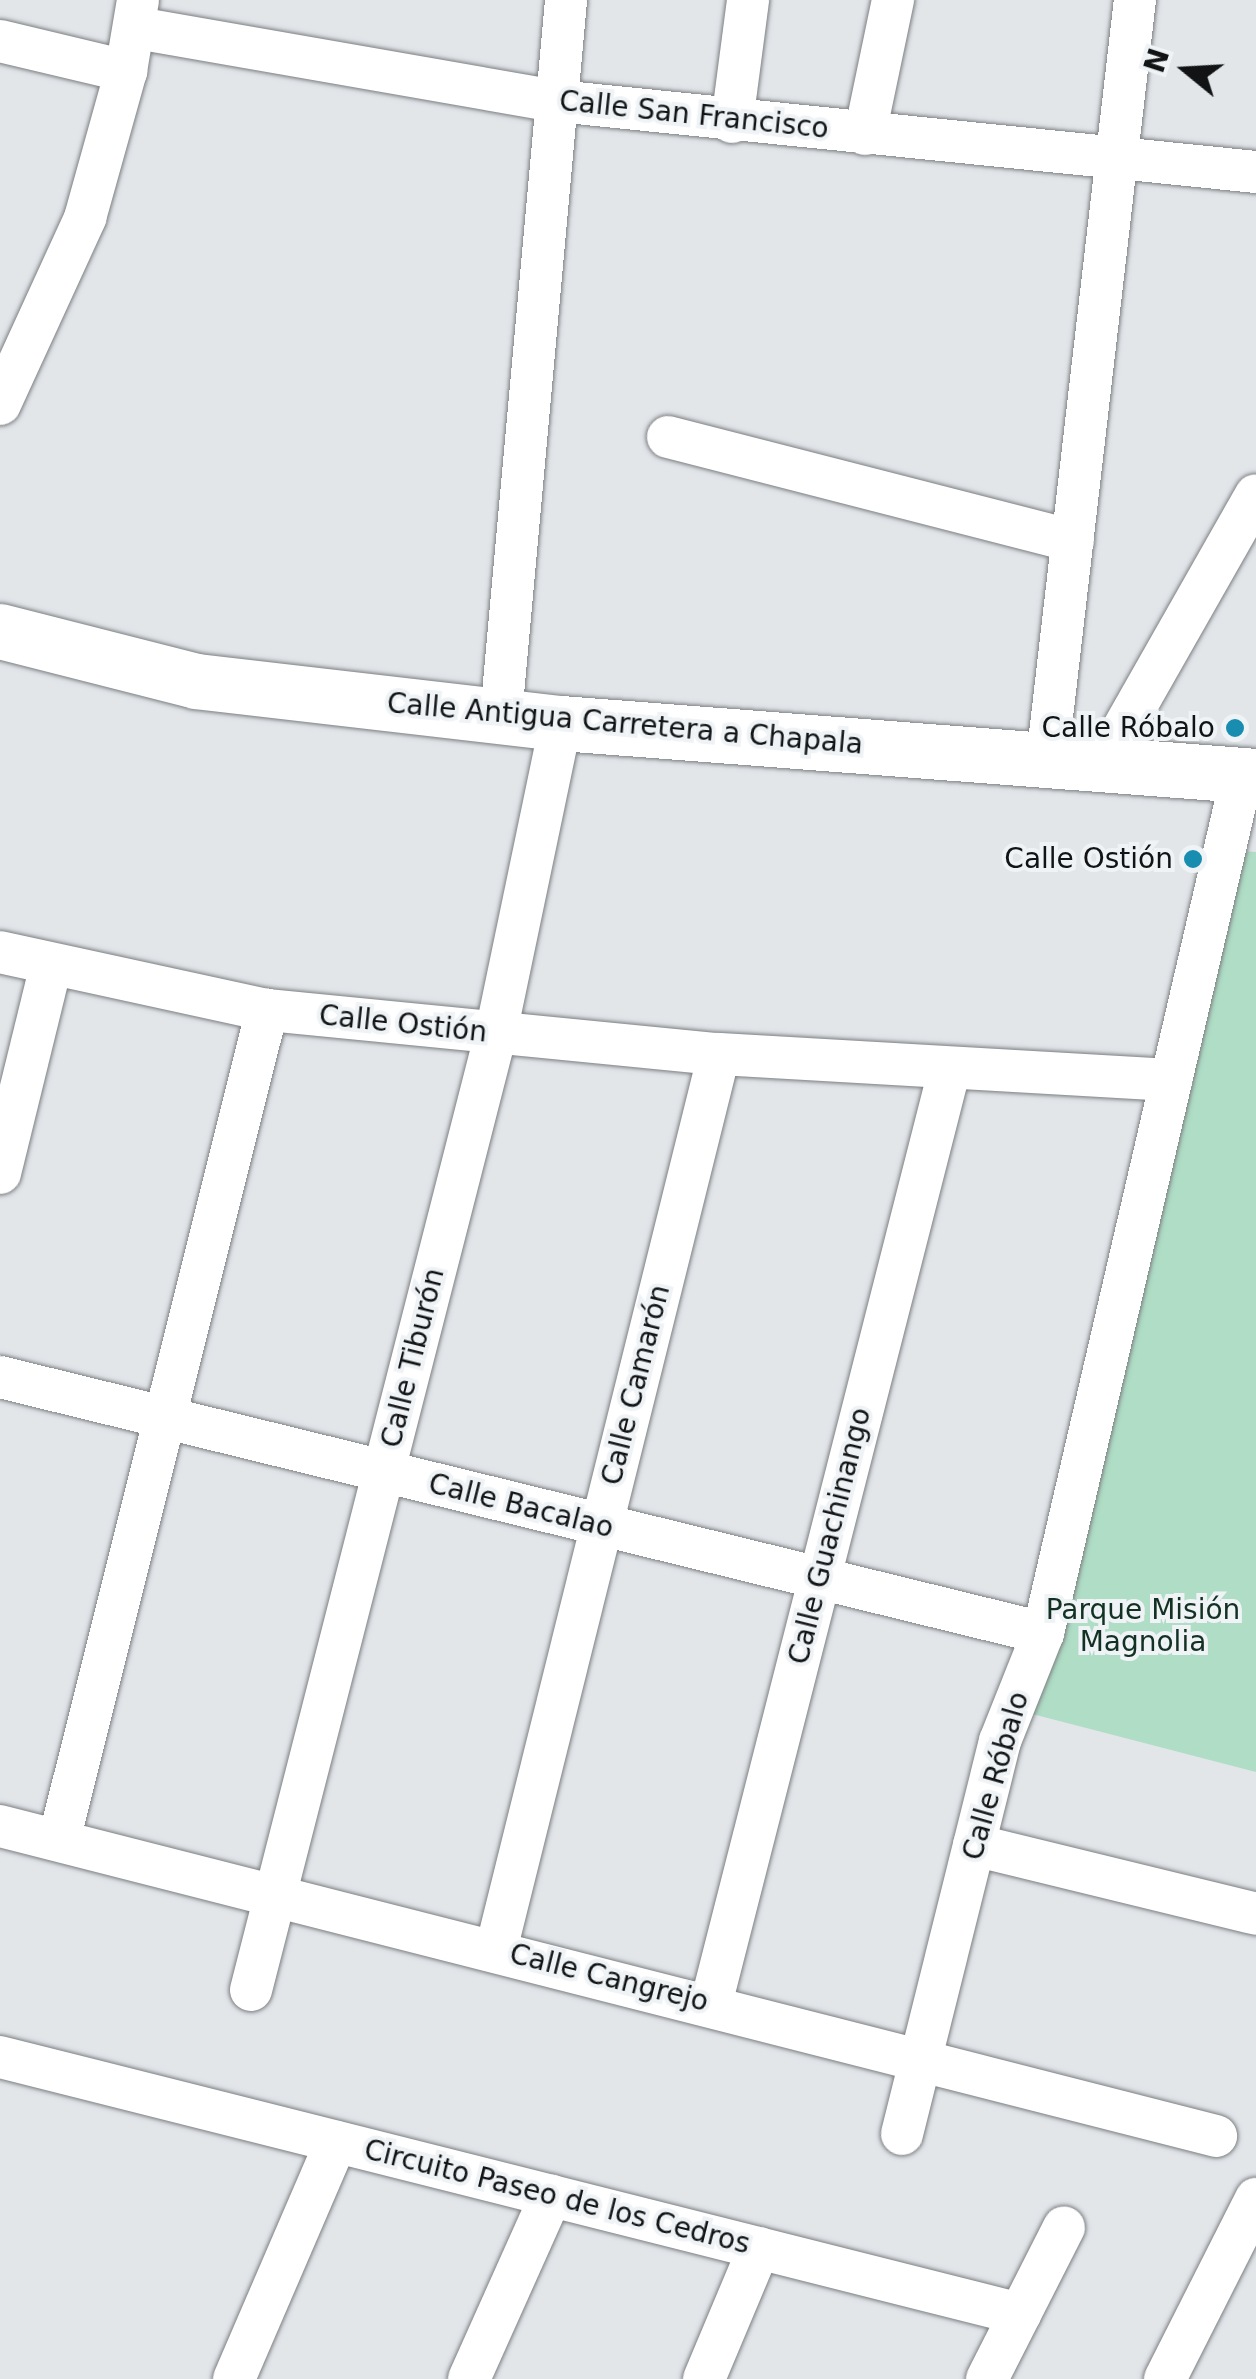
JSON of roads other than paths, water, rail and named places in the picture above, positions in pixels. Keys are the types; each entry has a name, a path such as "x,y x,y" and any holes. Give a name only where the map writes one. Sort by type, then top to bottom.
{"main road":[{"name":"Calle Antigua Carretera a Chapala","path":"0,632 196,682 561,723 1249,776"}],"street":[{"path":"502,716 566,0"},
{"path":"732,122 748,0"},
{"path":"865,134 893,0"},
{"path":"1046,760 1136,0"},
{"path":"0,404 71,255 126,71 137,14"},
{"name":"Calle San Francisco","path":"137,14 557,100 732,122 1256,172"},
{"path":"0,41 126,71"},
{"path":"668,437 1073,542"},
{"path":"1103,764 1256,495"},
{"name":"Calle Tiburón","path":"251,1990 496,1034 561,723"},
{"name":"Calle Róbalo","path":"902,2134 1000,1742 1043,1633 1171,1080 1249,776"},
{"name":"Calle Ostión","path":"0,952 268,1010 719,1054 1171,1080"},
{"path":"0,1173 51,966"},
{"path":"59,1840 268,1010"},
{"name":"Calle Camarón","path":"496,1950 719,1054"},
{"name":"Calle Guachinango","path":"711,2004 950,1068"},
{"name":"Calle Bacalao","path":"0,1377 1043,1633"},
{"name":"Calle Cangrejo","path":"0,1826 711,2004 1216,2136"},
{"path":"974,1845 1256,1914"},
{"name":"Circuito Paseo de los Cedros","path":"0,2057 1020,2314"},
{"path":"234,2379 336,2142"},
{"path":"469,2379 551,2196"},
{"path":"1165,2379 1256,2199"},
{"path":"987,2379 1064,2227"},
{"path":"704,2379 759,2248"}],"place":[{"name":"Calle Róbalo","path":"1235,728"},
{"name":"Calle Ostión","path":"1193,859"}],"park label":[{"name":"Parque Misión Magnolia","path":"1143,1626"}]}
